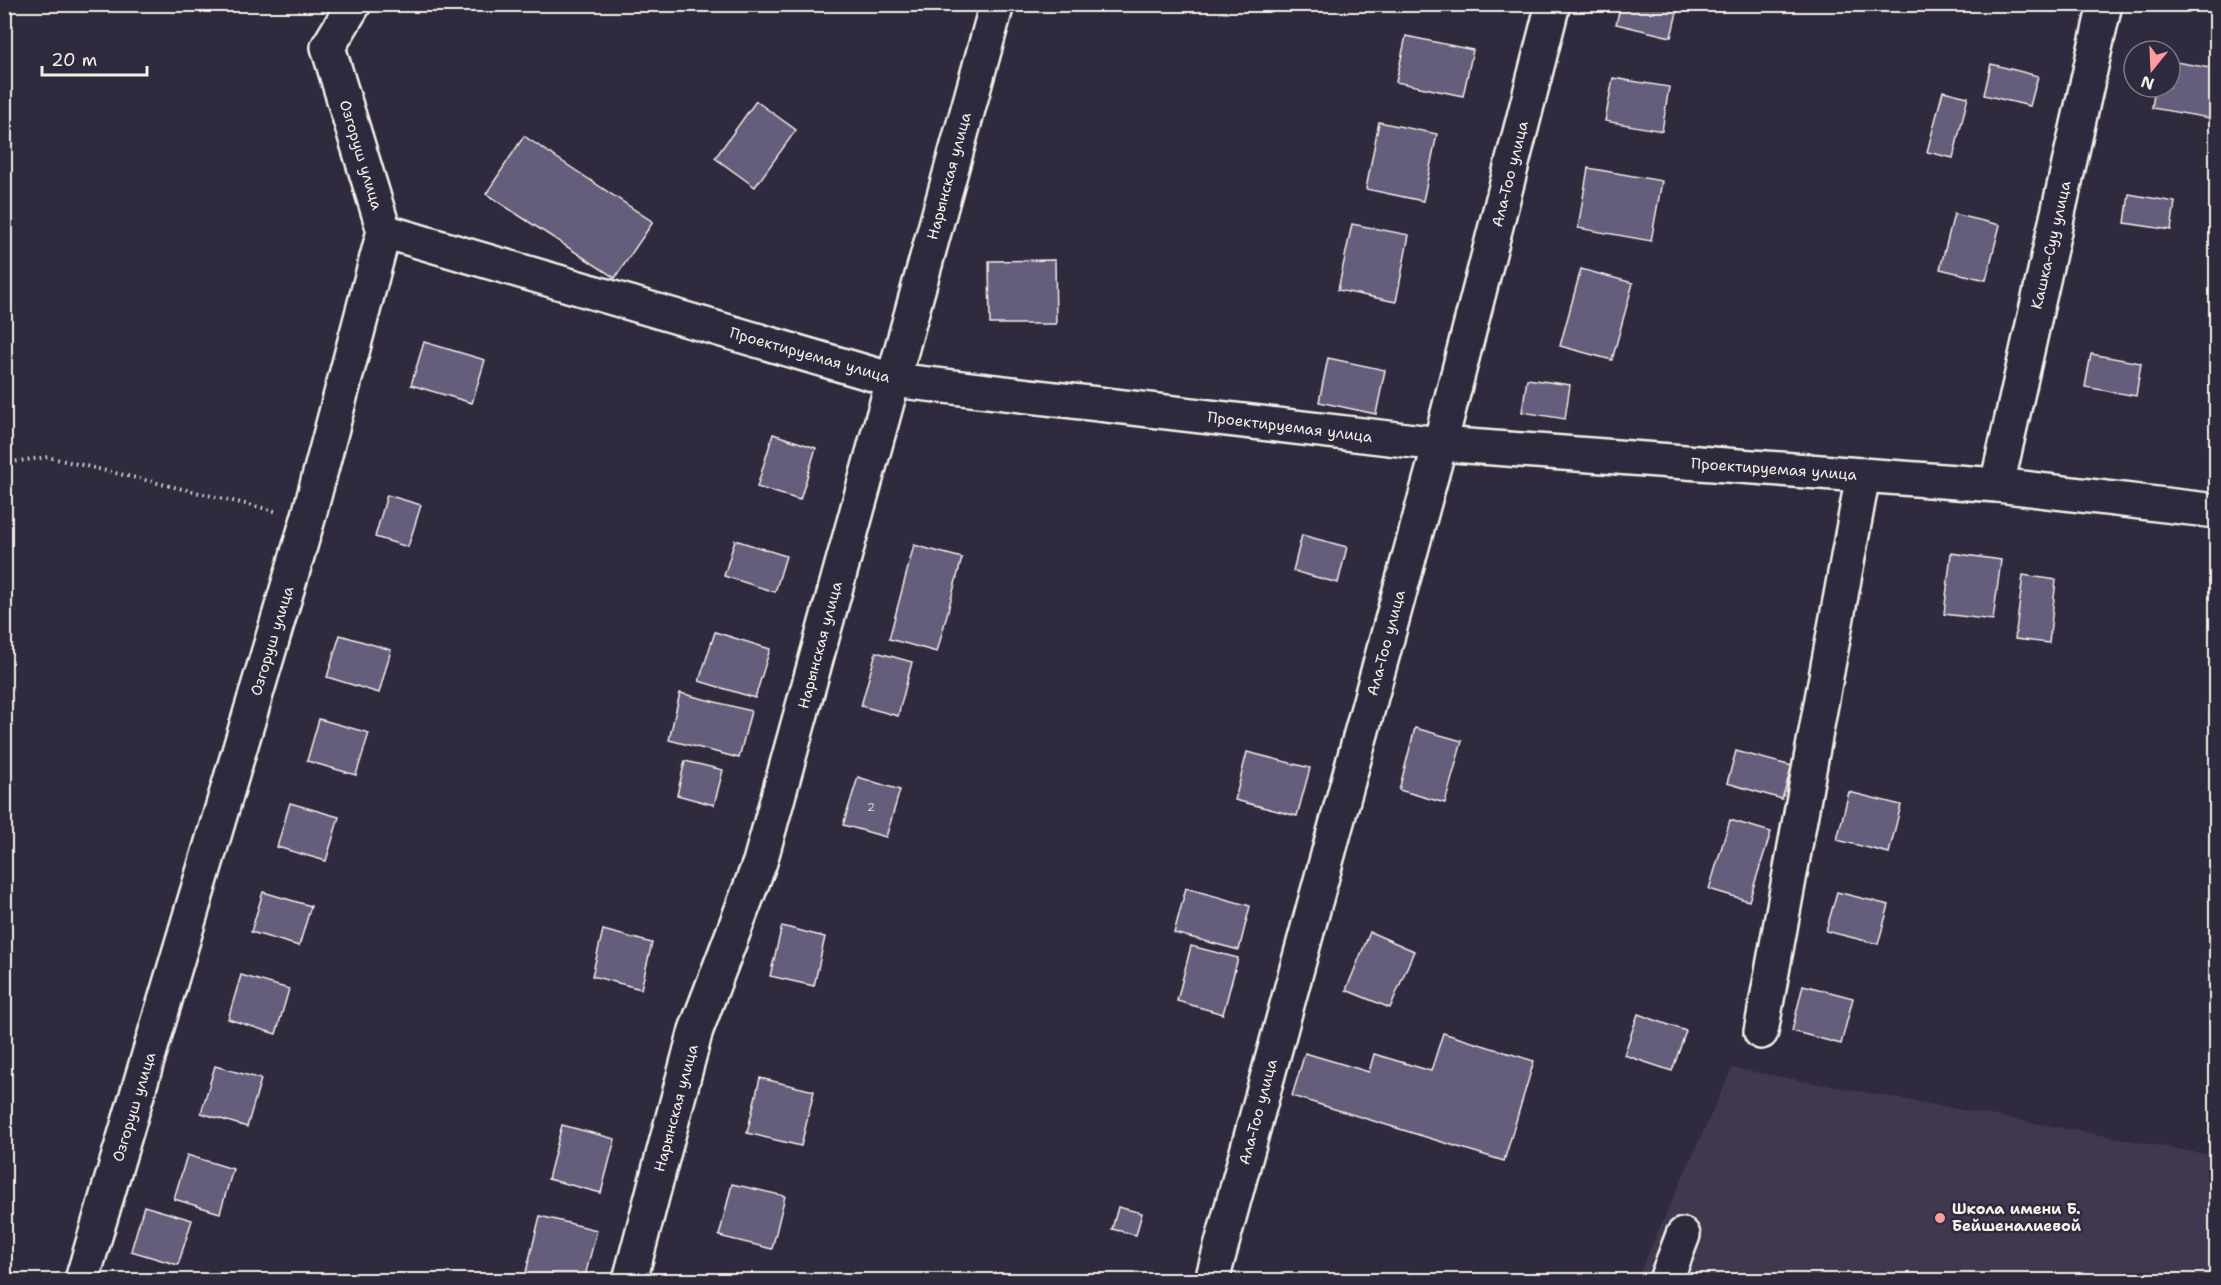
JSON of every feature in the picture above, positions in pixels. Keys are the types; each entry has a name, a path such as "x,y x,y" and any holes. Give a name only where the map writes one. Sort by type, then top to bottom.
{"street":[{"name":"Озгоруш улица","path":"82,1281 308,519 384,231 327,47 354,4"},
{"name":"Нарынская улица","path":"630,1281 696,1029 760,862 997,4"},
{"name":"Ала-Тоо улица","path":"1212,1281 1440,444 1553,4"},
{"name":"Кашка-Суу улица","path":"1997,485 2105,4"},
{"name":"Проектируемая улица","path":"384,231 893,380 1440,444 1997,485 2217,511"},
{"path":"1761,1032 1863,475"},
{"path":"1666,1281 1683,1234"}],"path":[{"path":"4,463 48,457 308,519"}],"shaded area":[{"name":"Школа имени Б. Бейшеналиевой","path":"1732,1068 2216,1156 2216,1280 1636,1280"}],"building":[{"path":"1621,4 1679,4 1671,37 1616,24"},
{"path":"1406,36 1473,50 1463,96 1396,82"},
{"path":"2182,63 2216,69 2209,118 2152,108 2153,99 2182,99"},
{"path":"1991,64 2038,76 2030,106 1984,95"},
{"path":"1613,78 1669,87 1662,131 1605,121"},
{"path":"1943,91 1968,97 1953,158 1927,152"},
{"path":"756,101 796,130 755,187 715,158"},
{"path":"1379,122 1437,134 1423,201 1366,189"},
{"path":"524,136 653,222 615,278 486,194"},
{"path":"1588,168 1662,181 1651,241 1578,228"},
{"path":"2129,194 2175,202 2171,230 2125,223"},
{"path":"1954,214 2000,225 1986,280 1940,269"},
{"path":"1352,224 1409,235 1396,302 1338,290"},
{"path":"1055,260 1056,324 990,324 989,261"},
{"path":"1581,269 1633,283 1612,360 1560,346"},
{"path":"424,342 485,360 472,403 411,385"},
{"path":"2091,354 2141,363 2136,396 2085,387"},
{"path":"1328,358 1385,370 1376,414 1319,402"},
{"path":"1527,379 1570,385 1565,419 1522,412"},
{"path":"773,434 816,448 800,500 757,487"},
{"path":"387,495 421,505 408,547 375,537"},
{"path":"1302,535 1347,547 1338,583 1293,571"},
{"path":"735,540 786,556 775,592 724,576"},
{"path":"914,545 962,558 937,652 889,639"},
{"path":"1951,553 2001,560 1993,620 1944,614"},
{"path":"2023,575 2056,580 2049,643 2015,639"},
{"path":"715,632 770,649 755,698 699,681"},
{"path":"340,635 391,650 379,693 327,677"},
{"path":"876,652 912,662 898,716 861,706"},
{"path":"680,693 751,711 739,758 669,740"},
{"path":"319,719 369,733 356,775 307,761"},
{"path":"1415,728 1462,741 1445,803 1399,790"},
{"path":"1736,751 1792,766 1782,799 1727,783"},
{"path":"1247,752 1310,768 1297,816 1235,800"},
{"path":"685,761 723,770 714,805 677,795"},
{"path":"858,777 900,790 886,837 843,825"},
{"path":"1849,792 1901,805 1889,853 1837,840"},
{"path":"290,803 339,817 326,861 277,847"},
{"path":"1730,820 1771,832 1749,901 1709,889"},
{"path":"1186,888 1250,906 1239,950 1174,933"},
{"path":"263,892 311,906 299,946 251,932"},
{"path":"1837,892 1889,905 1878,944 1826,931"},
{"path":"782,926 825,937 814,986 770,976"},
{"path":"603,930 652,943 641,989 592,976"},
{"path":"1370,932 1414,951 1390,1008 1346,990"},
{"path":"1191,946 1238,958 1223,1014 1177,1001"},
{"path":"241,975 289,989 276,1034 228,1019"},
{"path":"1803,985 1853,998 1841,1044 1792,1031"},
{"path":"1638,1014 1686,1031 1672,1071 1624,1055"},
{"path":"1443,1033 1534,1061 1504,1161 1292,1096 1305,1053 1369,1072 1374,1054 1431,1071"},
{"path":"215,1066 261,1079 247,1127 201,1113"},
{"path":"760,1078 814,1091 801,1146 747,1133"},
{"path":"562,1125 615,1139 601,1193 548,1179"},
{"path":"187,1155 233,1169 220,1213 174,1199"},
{"path":"732,1184 785,1196 772,1249 719,1236"},
{"path":"144,1206 192,1220 178,1265 131,1251"},
{"path":"1118,1207 1142,1213 1136,1235 1112,1229"},
{"path":"540,1216 597,1230 584,1280 541,1280 525,1276"}],"place":[{"name":"Школа имени Б. Бейшеналиевой","path":"1940,1218"}]}
